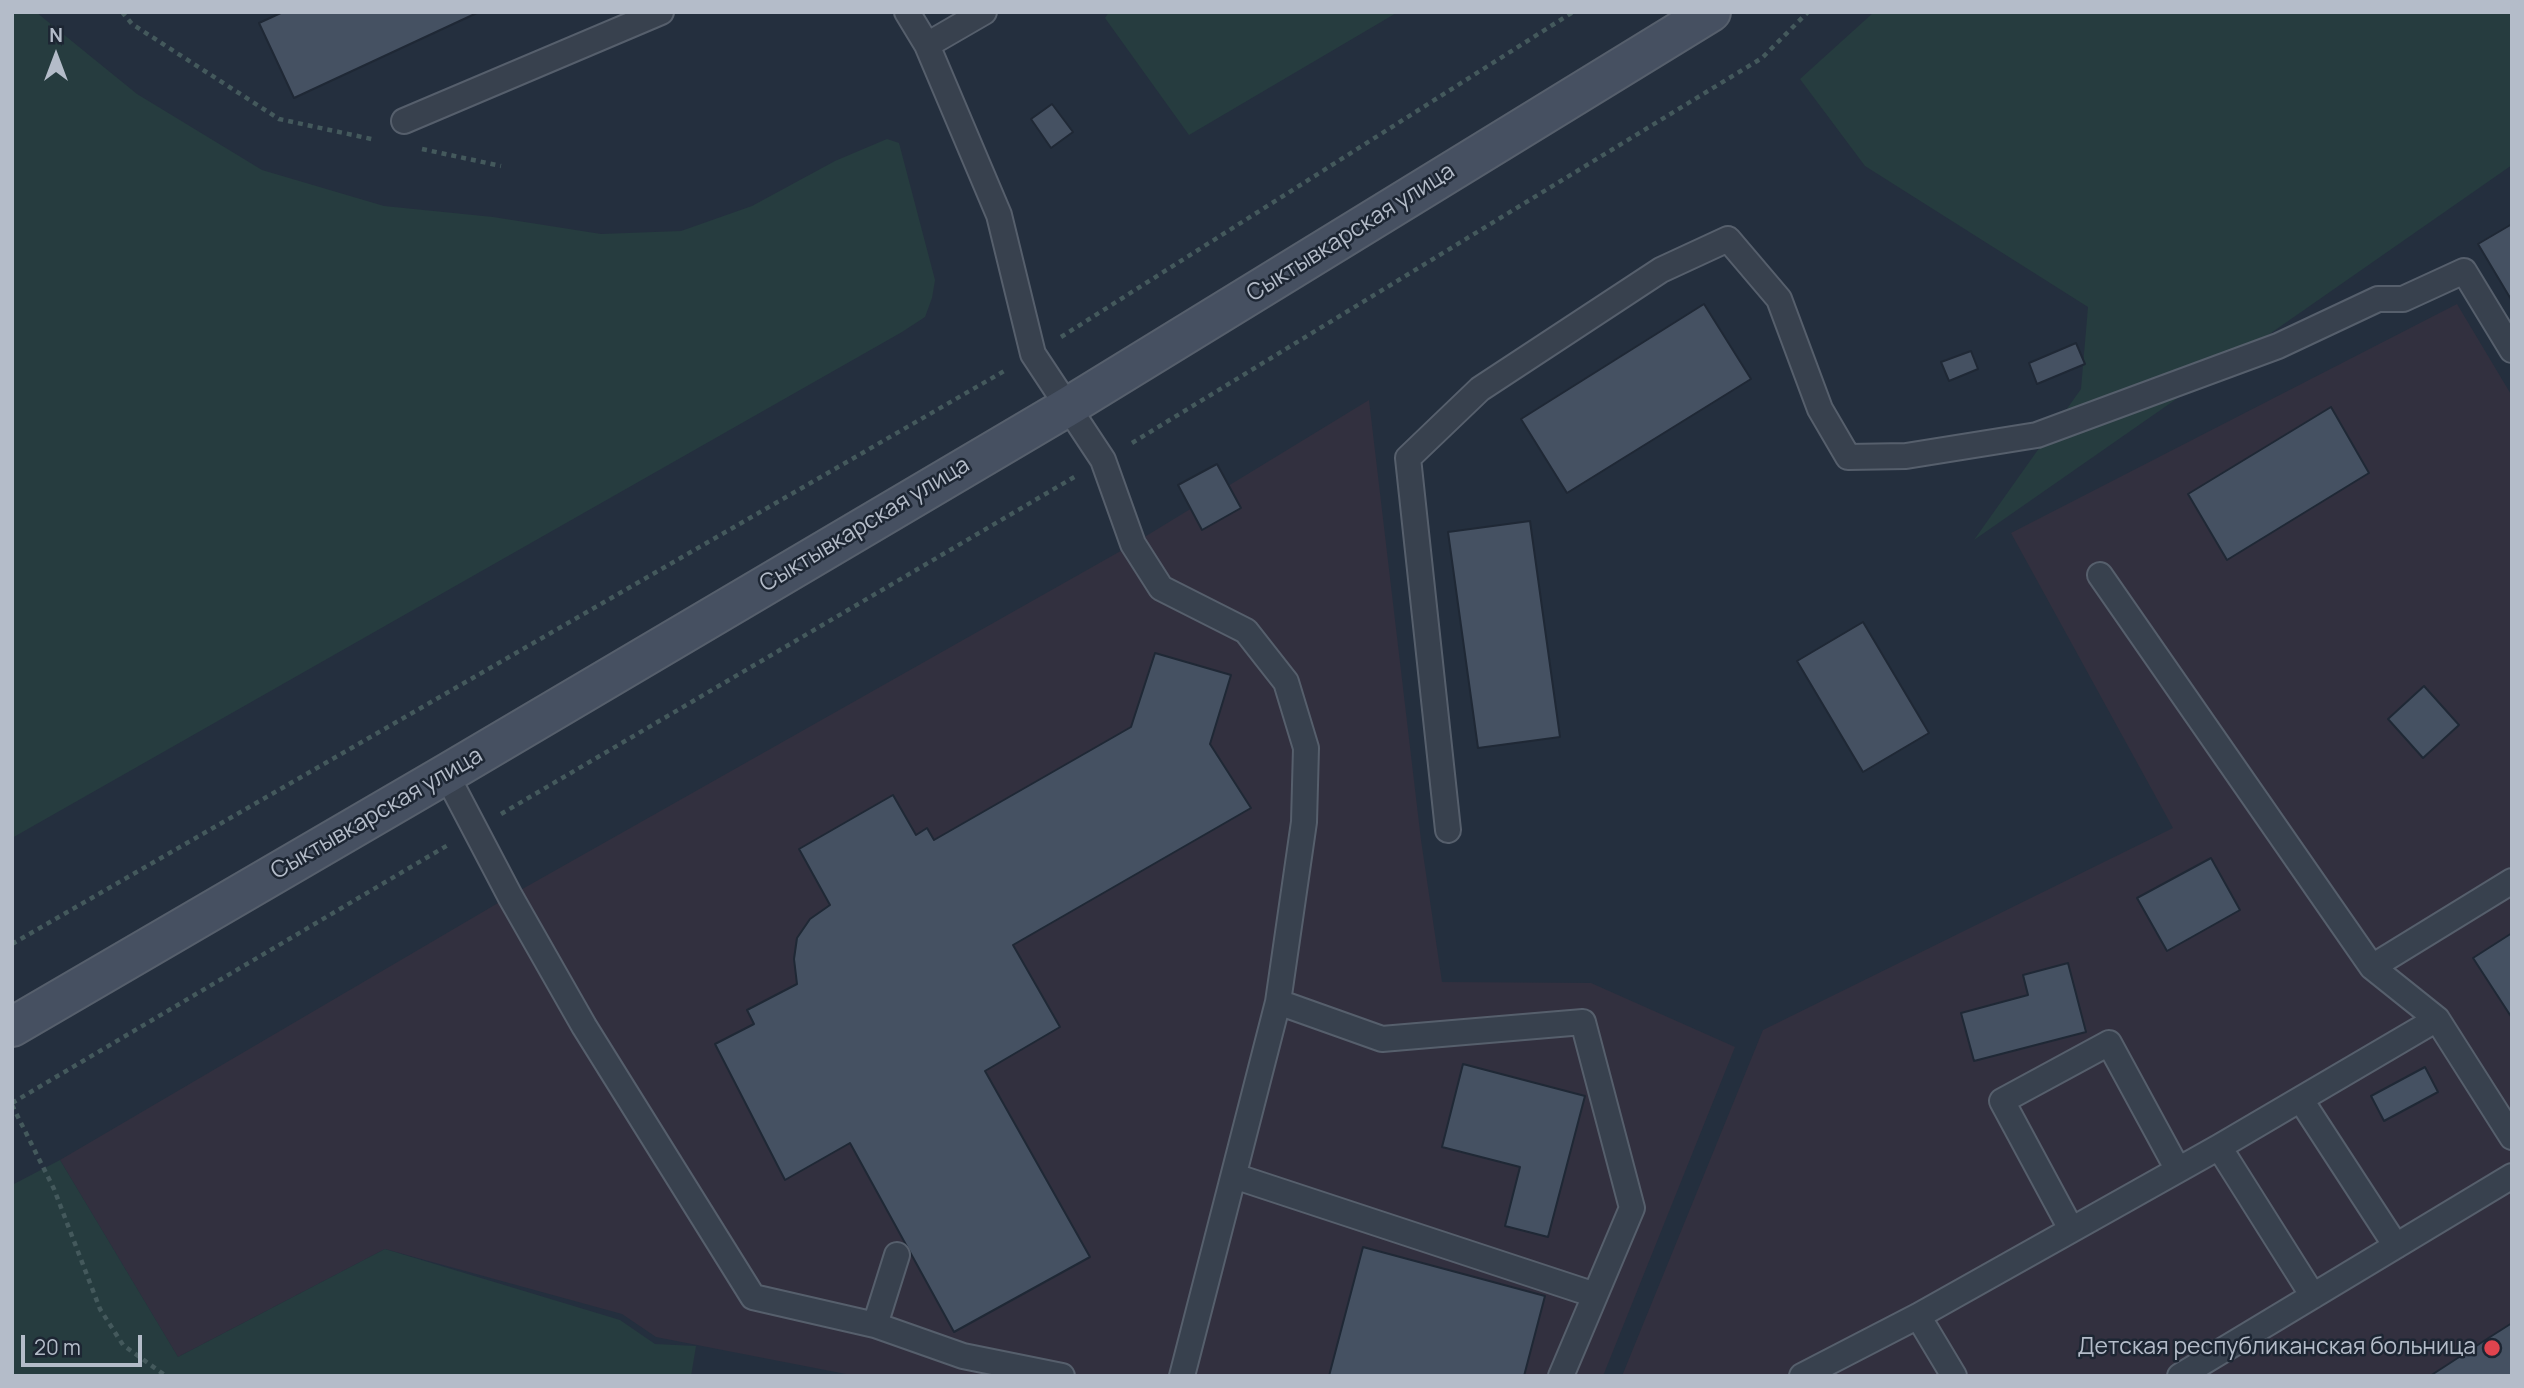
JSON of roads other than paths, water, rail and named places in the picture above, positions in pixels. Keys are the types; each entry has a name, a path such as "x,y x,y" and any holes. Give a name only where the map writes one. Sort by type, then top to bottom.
{"main road":[{"name":"Сыктывкарская улица","path":"12,1027 1069,406 1711,12"}],"lane":[{"path":"404,121 662,12"},
{"path":"907,12 927,45 999,215 1033,354 1103,460 1133,544 1161,588 1246,631 1286,682 1306,748 1304,822 1278,1002 1182,1376"},
{"path":"927,45 984,12"},
{"path":"1448,830 1408,458 1480,388 1661,270 1728,239 1779,299 1819,409 1849,457 1906,456 2037,435 2278,346 2378,299 2403,299 2464,271 2512,350"},
{"path":"2100,575 2372,967 2437,1019 2512,1138"},
{"path":"446,774 584,1027 753,1297 875,1325 963,1356 1062,1376"},
{"path":"2372,967 2512,881"},
{"path":"1278,1002 1382,1039 1583,1022 1632,1208 1561,1376"},
{"path":"1802,1376 1918,1316 2219,1147 2437,1019"},
{"path":"2071,1229 2002,1101 2109,1043 2178,1170"},
{"path":"2301,1100 2396,1246"},
{"path":"2219,1147 2313,1296"},
{"path":"1234,1175 1595,1295"},
{"path":"2180,1376 2512,1176"},
{"path":"875,1325 897,1255"},
{"path":"1918,1316 1954,1376"}],"place":[{"name":"Детская республиканская больница","path":"2492,1348"}]}
